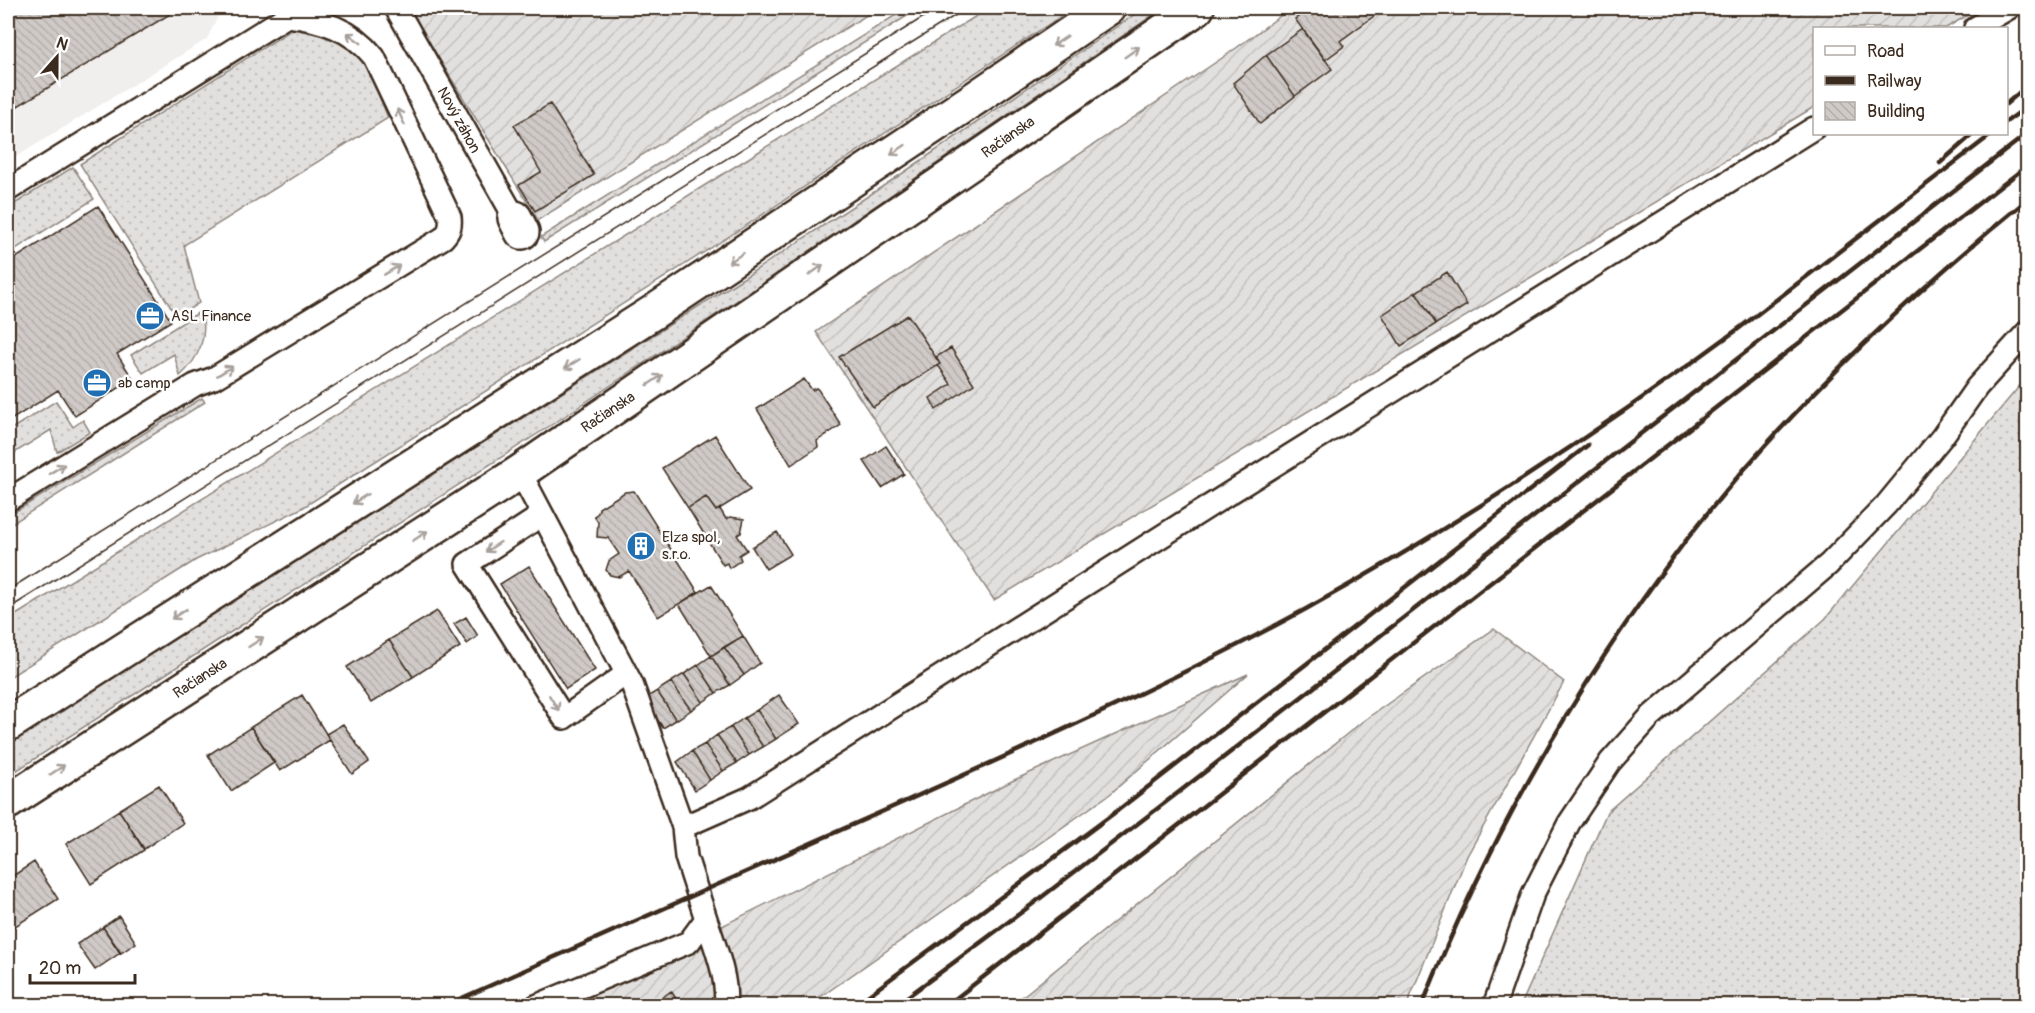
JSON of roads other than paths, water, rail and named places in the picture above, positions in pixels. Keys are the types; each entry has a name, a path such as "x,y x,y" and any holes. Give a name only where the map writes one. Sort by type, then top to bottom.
{"main road":[{"path":"8,724 652,313 1108,8"},
{"name":"Račianska","path":"8,802 520,472 1197,8"}],"lane":[{"name":"Nový záhon","path":"396,8 518,225"},
{"path":"1977,27 2008,8"},
{"path":"8,190 287,16 302,17 329,24 350,34 366,47 381,71 398,111 450,216 449,232 443,238 214,378 195,385 8,500"},
{"path":"683,827 749,798 1233,491 1813,129"},
{"path":"1494,1005 1533,894 1569,823 1611,762 1650,717 1829,564 1886,505 1942,437 1977,387 2028,331"},
{"path":"520,472 632,684 683,827 686,857 720,965 726,997 724,1005"},
{"path":"542,515 467,564 564,718 626,674"},
{"path":"536,1005 689,942 706,919"}],"tram line":[{"path":"8,590 938,8"},
{"path":"8,609 967,8"}],"railway":[{"path":"2008,102 2028,85"},
{"path":"2008,121 2028,106"},
{"path":"895,1006 1179,792 2028,133"},
{"path":"1940,163 1972,135"},
{"path":"1733,333 1991,135"},
{"path":"946,1006 2028,165"},
{"path":"1422,1006 1476,884 1537,766 1607,652 1684,543 1762,450 1846,361 1935,278 2028,199"},
{"path":"444,1006 994,762 1255,636 1362,577 1472,511 1580,441 1738,329"},
{"path":"854,1006 1117,811 1588,445"}],"place":[{"name":"ASL Finance","path":"150,316"},
{"name":"ab camp","path":"97,383"},
{"name":"Elza spol, s.r.o.","path":"641,546"}]}
